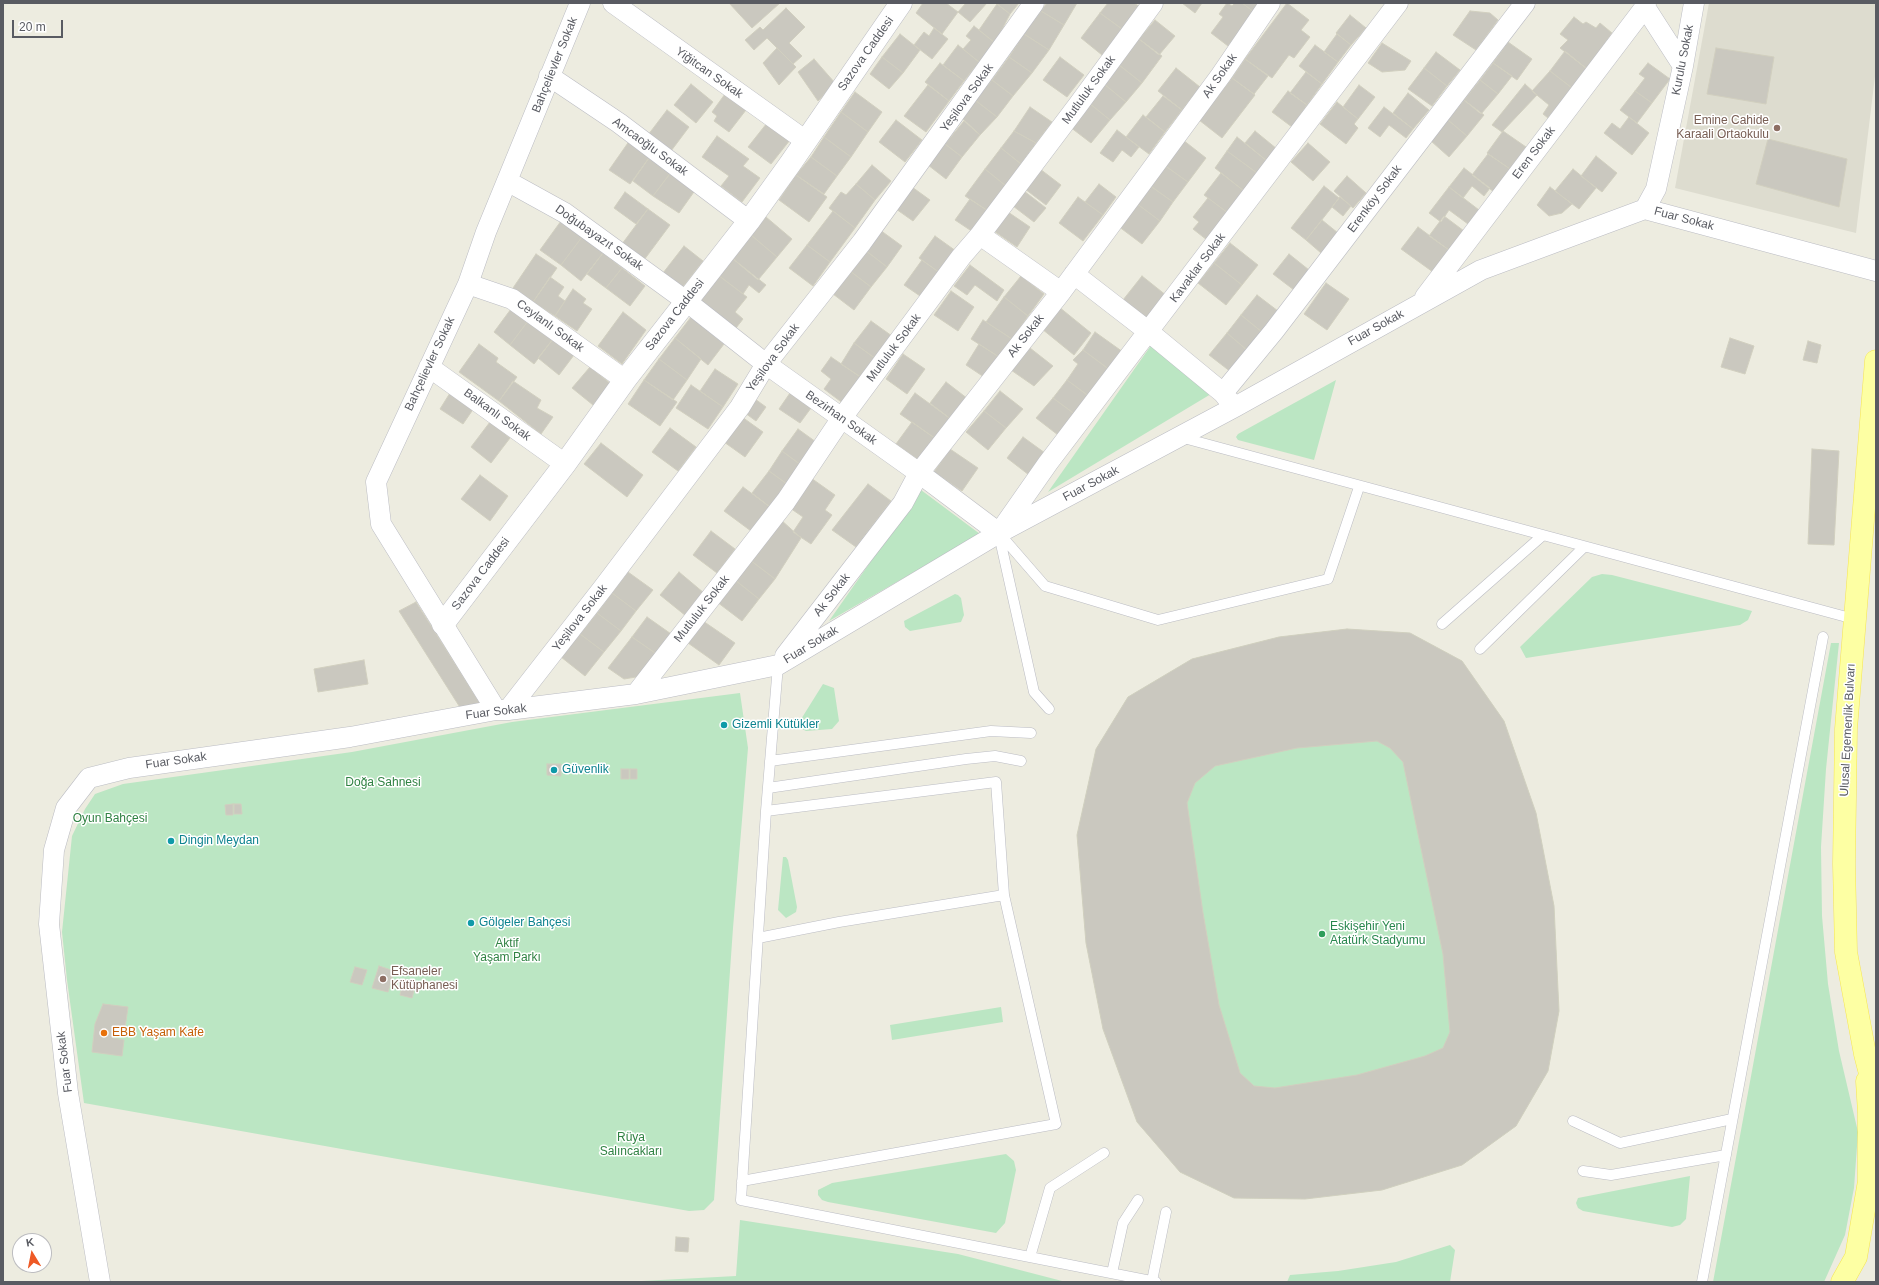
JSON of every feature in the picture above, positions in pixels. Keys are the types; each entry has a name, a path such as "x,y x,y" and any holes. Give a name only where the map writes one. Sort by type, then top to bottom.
{"main road":[{"name":"Ulusal Egemenlik Bulvarı","path":"1876,361 1846,729 1844,864 1846,952 1865,1054 1876,1097"},
{"path":"1842,1282 1856,1256 1869,1181 1869,1113 1865,1054"}],"street":[{"name":"Bahçelievler Sokak","path":"502,710 443,624 381,524 376,482 468,284 486,232 580,3"},
{"name":"Yiğitcan Sokak","path":"613,3 806,141"},
{"name":"Sazova Caddesi","path":"443,624 565,464 625,380 749,220 806,141 901,3"},
{"name":"Yeşilova Sokak","path":"502,710 603,588 735,413 766,364 862,242 1034,3"},
{"name":"Mutluluk Sokak","path":"636,694 786,501 841,418 1153,3"},
{"name":"Ak Sokak","path":"778,665 903,503 919,472 1061,292 1221,75 1270,3"},
{"name":"Kavaklar Sokak","path":"998,533 1048,463 1398,3"},
{"name":"Erenköy Sokak","path":"1229,400 1274,331 1526,3"},
{"name":"Kurulu Sokak","path":"1645,209 1656,189 1683,66 1694,3"},
{"path":"1646,5 1683,66"},
{"name":"Eren Sokak","path":"1421,303 1646,5"},
{"name":"Amcaoğlu Sokak","path":"549,76 619,124 749,220"},
{"name":"Doğubayazıt Sokak","path":"507,181 565,212 686,301"},
{"name":"Fuar Sokak","path":"100,1282 68,1093 49,924 54,850 66,808 89,778 129,768 350,737 502,710 636,694 778,665 998,533 1179,437 1229,400 1421,303 1481,270 1645,209 1876,271"},
{"path":"980,235 1061,292"},
{"path":"1074,274 1149,332 1229,400"},
{"name":"Ceylanlı Sokak","path":"468,284 512,299 625,380"},
{"name":"Bezirhan Sokak","path":"686,301 766,364 919,472 998,533"},
{"name":"Balkanlı Sokak","path":"429,367 565,464"}],"lane":[{"path":"1179,437 1359,487 1854,619"},
{"path":"998,533 1045,586 1158,620 1328,579 1359,487"},
{"path":"998,533 1034,692 1049,709"},
{"path":"1442,624 1542,536"},
{"path":"1480,649 1584,547"},
{"path":"1702,1282 1823,637"},
{"path":"778,665 766,811 741,1200 1154,1282 1166,1212"},
{"path":"770,761 991,731 1031,733"},
{"path":"768,788 966,759 995,756 1021,761"},
{"path":"742,1182 1056,1124 1004,895 996,782 766,811"},
{"path":"758,938 839,922 1004,895"},
{"path":"1573,1121 1620,1143 1732,1119"},
{"path":"1030,1257 1050,1188 1104,1153"},
{"path":"1583,1171 1611,1175 1726,1155"},
{"path":"1112,1273 1123,1223 1138,1200"}],"shaded area":[{"name":"Emine Cahide Karaali Ortaokulu","path":"1709,3 1876,3 1876,68 1856,233 1675,188"}],"green space":[{"path":"1152,344 1211,394 1048,492"},
{"path":"1336,380 1314,460 1238,440 1236,437 1238,434"},
{"path":"921,490 980,534 829,621"},
{"path":"1602,574 1612,575 1752,611 1748,620 1740,625 1526,658 1520,647 1592,577"},
{"path":"955,594 961,598 964,615 961,622 910,631 905,627 904,621"},
{"name":"Eskişehir Yeni Atatürk Stadyumu","path":"1347,629 1410,633 1462,661 1504,721 1536,813 1554,906 1559,1011 1548,1071 1516,1126 1462,1165 1382,1190 1305,1199 1234,1198 1180,1172 1137,1122 1103,1029 1086,943 1077,835 1096,749 1128,697 1192,659 1279,637"},
{"path":"1831,643 1839,643 1826,769 1821,847 1822,916 1828,984 1839,1051 1858,1132 1854,1188 1845,1235 1824,1282 1713,1282"},
{"path":"823,684 834,688 839,721 832,729 806,731 800,728 798,724"},
{"name":"Aktif Yaşam Parkı","path":"740,693 748,748 733,928 714,1200 704,1210 689,1211 84,1103 62,932 72,836 85,809 95,794 123,784 352,752 512,722"},
{"path":"783,857 786,857 788,860 797,907 796,912 786,918 778,910"},
{"path":"1001,1007 1003,1022 892,1040 890,1025"},
{"path":"1006,1154 1014,1161 1016,1170 1005,1223 996,1233 828,1202 822,1200 818,1195 818,1190 832,1183"},
{"path":"1690,1176 1686,1219 1680,1225 1672,1227 1583,1211 1578,1208 1576,1203 1578,1198"},
{"path":"740,1220 958,1254 1066,1282 623,1282 736,1276"},
{"path":"1450,1245 1455,1250 1450,1282 1287,1282 1290,1275 1338,1271 1396,1262"}],"building":[{"path":"729,3 780,3 752,28"},
{"path":"923,3 946,3 958,12 942,34 916,13"},
{"path":"966,3 987,3 970,22 958,12"},
{"path":"996,3 1019,3 1010,14"},
{"path":"1047,3 1077,3 1064,25 1041,11"},
{"path":"1108,3 1134,3 1140,7 1122,29 1100,13"},
{"path":"1182,3 1202,3 1195,13"},
{"path":"1227,3 1232,6 1235,3 1242,3 1254,12 1228,46 1211,33 1223,17 1219,14"},
{"path":"1242,3 1261,3 1254,12"},
{"path":"1287,3 1309,20 1301,30 1310,37 1294,58 1289,55 1272,78 1245,59"},
{"path":"997,4 1010,14 995,43 979,30"},
{"path":"786,8 805,27 789,43 802,56 793,64 767,38 754,50 745,40 760,27 763,30"},
{"path":"1041,11 1064,25 1049,50 1024,34"},
{"path":"1470,11 1490,13 1498,20 1476,50 1453,35"},
{"path":"1100,13 1122,29 1102,55 1081,38"},
{"path":"1350,15 1366,28 1351,45 1336,33"},
{"path":"1574,17 1583,24 1586,22 1596,28 1600,23 1612,33 1587,69 1560,48 1568,40 1560,34"},
{"path":"1155,20 1175,36 1159,55 1139,39"},
{"path":"974,26 995,43 979,62 963,49 971,40 966,36"},
{"path":"934,28 948,39 932,59 914,45 924,32 929,36"},
{"path":"900,34 920,50 903,73 882,57"},
{"path":"1024,34 1049,50 1032,73 1009,57"},
{"path":"1337,34 1351,45 1338,62 1324,52"},
{"path":"1139,39 1162,56 1142,83 1119,65"},
{"path":"1508,42 1532,59 1517,80 1493,63"},
{"path":"1382,43 1411,61 1405,70 1382,72 1368,63"},
{"path":"958,45 979,62 964,81 943,65"},
{"path":"1315,45 1338,62 1322,84 1299,66"},
{"path":"777,48 796,67 779,85 763,63"},
{"path":"1716,48 1774,57 1766,104 1707,94"},
{"path":"1565,51 1587,69 1572,88 1550,71"},
{"path":"1436,52 1460,70 1447,86 1424,68"},
{"path":"882,57 903,73 889,89 870,74"},
{"path":"1009,57 1032,73 1013,96 992,80"},
{"path":"1060,57 1084,75 1067,97 1043,80"},
{"path":"814,59 835,83 818,101 798,72"},
{"path":"1245,59 1268,76 1254,94 1232,78"},
{"path":"940,63 964,81 949,101 925,82"},
{"path":"1493,63 1512,76 1498,94 1480,80"},
{"path":"1648,63 1670,79 1652,103 1635,91 1645,78 1639,74"},
{"path":"1119,65 1142,83 1126,102 1104,84"},
{"path":"1176,68 1200,87 1182,110 1158,91"},
{"path":"1424,68 1447,86 1432,106 1408,89"},
{"path":"1550,71 1572,88 1548,118 1543,114 1549,105 1532,91"},
{"path":"1306,72 1322,84 1307,105 1290,93"},
{"path":"1232,78 1255,95 1222,138 1199,120"},
{"path":"992,80 1013,96 997,117 975,100"},
{"path":"1480,80 1498,94 1481,114 1464,100"},
{"path":"691,84 713,102 696,123 674,105"},
{"path":"1104,84 1126,102 1110,120 1089,103"},
{"path":"1525,84 1537,95 1502,132 1492,125"},
{"path":"928,85 949,101 926,132 904,116"},
{"path":"1359,85 1375,97 1358,119 1343,107"},
{"path":"1288,91 1307,105 1292,127 1272,112"},
{"path":"1635,91 1652,103 1637,123 1620,110"},
{"path":"855,92 882,112 868,132 841,112"},
{"path":"1408,93 1429,110 1413,129 1393,113"},
{"path":"725,94 746,110 729,132 714,121 717,116 712,112"},
{"path":"1163,96 1182,110 1165,132 1146,117"},
{"path":"975,100 997,117 980,135 962,118"},
{"path":"1464,100 1484,115 1467,136 1448,120"},
{"path":"1337,102 1358,119 1354,124 1358,128 1346,144 1320,124"},
{"path":"1089,103 1110,120 1091,143 1070,127"},
{"path":"1030,107 1052,122 1036,143 1014,131"},
{"path":"1384,107 1413,129 1406,138 1389,125 1380,137 1368,128"},
{"path":"667,110 689,127 671,151 648,135"},
{"path":"841,112 868,132 851,157 824,137"},
{"path":"1143,115 1165,132 1149,154 1126,137"},
{"path":"1629,117 1649,133 1632,155 1604,133 1612,123 1620,129"},
{"path":"896,120 922,140 905,162 879,142"},
{"path":"1448,120 1467,136 1449,157 1431,141"},
{"path":"964,121 980,135 962,157 945,144"},
{"path":"767,123 790,140 771,164 748,147"},
{"path":"1117,130 1139,147 1131,157 1122,150 1113,162 1100,153"},
{"path":"1014,131 1036,143 1021,164 1001,148"},
{"path":"1255,131 1277,149 1267,161 1245,143"},
{"path":"1503,131 1526,147 1510,169 1487,153"},
{"path":"717,136 749,159 743,166 760,178 742,202 721,186 729,176 702,157"},
{"path":"824,137 851,157 837,176 811,157"},
{"path":"1237,137 1267,161 1257,173 1227,151"},
{"path":"1768,139 1847,159 1839,207 1756,184"},
{"path":"630,140 651,155 630,184 609,170"},
{"path":"1183,140 1206,158 1188,182 1164,165"},
{"path":"1308,143 1330,162 1313,181 1291,162"},
{"path":"945,144 962,157 946,179 928,165"},
{"path":"1001,148 1021,164 1006,186 985,169"},
{"path":"1227,151 1257,173 1244,191 1215,168"},
{"path":"1488,154 1510,169 1494,192 1472,175"},
{"path":"651,155 672,171 653,196 633,181"},
{"path":"1596,156 1617,173 1602,192 1581,176"},
{"path":"811,157 837,176 824,194 796,175"},
{"path":"872,165 891,181 875,200 856,184"},
{"path":"1164,165 1188,182 1173,202 1149,185"},
{"path":"1464,168 1490,188 1484,196 1472,186 1463,198 1449,187"},
{"path":"985,169 1006,186 988,211 965,196"},
{"path":"1040,169 1061,185 1046,205 1025,189"},
{"path":"1573,169 1596,188 1579,209 1555,191"},
{"path":"672,171 696,189 679,213 653,196"},
{"path":"1221,173 1244,191 1228,213 1204,195"},
{"path":"796,175 827,197 809,222 779,200"},
{"path":"1347,176 1366,193 1353,208 1334,191"},
{"path":"856,184 875,200 855,228 829,208 841,192 846,195"},
{"path":"1099,184 1116,197 1103,215 1085,202"},
{"path":"1149,185 1173,202 1160,221 1136,203"},
{"path":"1324,186 1339,198 1306,240 1291,228"},
{"path":"912,187 930,200 913,221 896,209"},
{"path":"1449,187 1479,210 1468,224 1449,210 1441,222 1429,213"},
{"path":"1550,187 1572,204 1562,213 1549,216 1537,205"},
{"path":"1024,191 1046,208 1034,222 1013,206"},
{"path":"625,192 648,209 636,224 614,208"},
{"path":"1078,197 1103,215 1083,241 1059,223"},
{"path":"1340,197 1351,206 1343,216 1332,207"},
{"path":"1208,198 1228,213 1207,240 1193,229 1199,222 1193,217"},
{"path":"970,199 988,211 973,232 955,220"},
{"path":"1136,203 1160,221 1142,244 1118,226"},
{"path":"648,209 670,225 644,260 622,244"},
{"path":"833,211 855,228 830,262 807,245"},
{"path":"1008,212 1030,227 1017,247 994,231"},
{"path":"1444,216 1464,231 1449,250 1429,236"},
{"path":"766,217 792,239 777,257 751,235"},
{"path":"1322,220 1338,233 1321,253 1306,240"},
{"path":"561,221 582,237 561,265 540,250"},
{"path":"1418,227 1449,250 1433,272 1401,249"},
{"path":"880,230 902,246 887,267 865,250"},
{"path":"751,235 777,257 758,280 732,258"},
{"path":"935,236 956,251 940,273 919,258"},
{"path":"582,237 603,253 581,281 561,265"},
{"path":"1230,243 1258,265 1242,285 1214,263"},
{"path":"807,245 830,262 813,286 789,268"},
{"path":"684,246 703,261 682,288 663,273"},
{"path":"865,250 887,267 871,287 850,271"},
{"path":"603,253 622,268 606,288 587,274"},
{"path":"536,254 557,268 533,302 513,288"},
{"path":"1289,254 1309,270 1294,290 1273,274"},
{"path":"732,258 766,285 759,293 749,285 743,294 718,275"},
{"path":"922,260 940,273 923,298 904,285"},
{"path":"1214,263 1242,285 1226,305 1198,283"},
{"path":"970,265 1004,290 997,301 975,285 967,295 954,286"},
{"path":"622,268 645,286 630,306 606,288"},
{"path":"850,271 871,287 854,310 833,294"},
{"path":"718,275 747,297 735,312 743,319 736,328 699,300"},
{"path":"1021,276 1044,294 1028,316 1004,297"},
{"path":"1142,276 1167,296 1148,320 1123,300"},
{"path":"550,277 564,287 558,296 565,301 555,316 533,302"},
{"path":"1326,283 1349,299 1327,330 1304,314"},
{"path":"573,289 586,299 583,303 592,309 577,331 555,316"},
{"path":"951,291 974,307 958,331 934,315"},
{"path":"1257,295 1278,311 1262,332 1241,315"},
{"path":"1004,297 1028,316 1012,339 986,322"},
{"path":"1059,307 1091,333 1074,355 1042,329"},
{"path":"511,309 528,321 510,345 494,332"},
{"path":"623,312 646,330 622,364 598,346"},
{"path":"1241,315 1262,332 1248,351 1227,333"},
{"path":"691,317 724,344 708,365 675,338"},
{"path":"983,320 1012,339 999,357 971,339"},
{"path":"528,321 553,339 534,364 510,345"},
{"path":"871,321 892,336 876,359 854,343"},
{"path":"1095,332 1123,352 1110,370 1083,350"},
{"path":"1227,333 1248,351 1231,372 1209,355"},
{"path":"675,338 701,359 687,380 659,359"},
{"path":"1730,338 1754,346 1745,374 1721,367"},
{"path":"553,339 574,355 559,375 538,358"},
{"path":"1808,341 1821,345 1817,363 1803,360"},
{"path":"854,343 876,359 862,378 841,364"},
{"path":"479,344 498,358 496,362 517,377 499,401 459,372"},
{"path":"979,344 999,357 984,377 966,365"},
{"path":"1030,348 1053,366 1034,386 1011,370"},
{"path":"1083,350 1110,370 1090,397 1067,380 1078,364 1073,360"},
{"path":"903,354 925,369 907,394 886,379"},
{"path":"831,357 862,378 844,404 824,389 831,379 821,371"},
{"path":"659,359 687,380 673,400 644,380"},
{"path":"590,367 611,384 593,405 572,388"},
{"path":"715,369 738,384 723,407 700,391"},
{"path":"644,380 677,402 660,426 628,404"},
{"path":"1067,380 1090,397 1076,415 1053,398"},
{"path":"513,381 541,400 537,408 553,417 541,434 499,401"},
{"path":"946,382 968,399 952,420 930,403"},
{"path":"691,385 723,407 708,429 676,408"},
{"path":"1000,391 1023,409 1006,428 984,411"},
{"path":"450,393 474,408 463,424 440,409"},
{"path":"790,393 811,408 800,423 779,409"},
{"path":"915,393 952,420 936,439 900,414"},
{"path":"1053,398 1076,415 1058,435 1036,418"},
{"path":"755,399 766,407 756,421 745,413"},
{"path":"984,411 1006,428 988,450 966,432"},
{"path":"742,417 763,432 745,457 724,442"},
{"path":"490,422 510,438 491,463 471,447"},
{"path":"912,422 936,439 920,461 896,444"},
{"path":"670,428 696,447 678,471 652,452"},
{"path":"798,429 816,442 801,465 782,451"},
{"path":"1023,437 1045,453 1029,475 1007,458"},
{"path":"601,443 643,475 627,497 584,464"},
{"path":"950,449 978,468 962,491 934,472"},
{"path":"1812,449 1839,451 1834,545 1808,544"},
{"path":"782,451 801,465 787,484 769,471"},
{"path":"769,471 787,484 770,507 752,493"},
{"path":"480,475 508,496 490,521 461,499"},
{"path":"811,478 835,495 825,510 832,515 811,544 793,532 803,517 790,508"},
{"path":"868,484 891,501 856,547 832,530"},
{"path":"743,487 770,507 751,531 724,511"},
{"path":"780,519 801,538 775,579 750,560"},
{"path":"711,531 735,549 717,573 693,555"},
{"path":"750,560 775,579 759,599 735,580"},
{"path":"628,572 653,590 636,611 612,593"},
{"path":"679,572 704,593 686,616 660,595"},
{"path":"735,580 759,599 742,621 717,602"},
{"path":"612,593 636,611 621,631 597,613"},
{"path":"416,602 481,705 461,709 399,611"},
{"path":"597,613 621,631 604,652 580,634"},
{"path":"647,617 674,636 658,655 632,637"},
{"path":"703,621 735,643 719,665 688,643"},
{"name":"Eskişehir Yeni Atatürk Stadyumu","path":"1347,629 1410,633 1462,661 1504,721 1536,813 1554,906 1559,1011 1548,1071 1516,1126 1462,1165 1382,1190 1305,1199 1234,1198 1180,1172 1137,1122 1103,1029 1086,943 1077,835 1096,749 1128,697 1192,659 1279,637","holes":["1377,741 1390,748 1403,762 1443,954 1450,1032 1443,1048 1425,1056 1357,1075 1275,1088 1254,1086 1240,1073 1219,1005 1203,913 1187,803 1195,783 1215,766 1297,748"]},
{"path":"580,634 604,652 585,676 561,657"},
{"path":"632,637 658,655 642,676 624,679 608,668"},
{"path":"364,660 368,684 318,692 314,669"},
{"name":"Güvenlik","path":"547,764 561,764 561,776 547,775"},
{"path":"621,769 629,769 629,779 621,779"},
{"path":"630,769 637,769 637,779 630,779"},
{"path":"233,804 233,815 226,815 225,805"},
{"path":"234,804 241,804 242,814 234,814"},
{"name":"Efsaneler Kütüphanesi","path":"379,966 394,971 388,992 372,988"},
{"path":"355,967 367,970 362,985 350,982"},
{"path":"404,979 416,983 412,998 400,995"},
{"name":"EBB Yaşam Kafe","path":"103,1004 128,1007 125,1028 114,1027 113,1038 124,1040 122,1056 92,1052 95,1024"},
{"path":"676,1237 689,1238 688,1252 675,1251"}],"place":[{"name":"Emine Cahide Karaali Ortaokulu","path":"1777,128"},
{"name":"Gizemli Kütükler","path":"724,725"},
{"name":"Güvenlik","path":"554,770"},
{"name":"Dingin Meydan","path":"171,841"},
{"name":"Gölgeler Bahçesi","path":"471,923"},
{"name":"Eskişehir Yeni Atatürk Stadyumu","path":"1322,934"},
{"name":"Efsaneler Kütüphanesi","path":"383,979"},
{"name":"EBB Yaşam Kafe","path":"104,1033"}],"park label":[{"name":"Doğa Sahnesi","path":"383,783"},
{"name":"Oyun Bahçesi","path":"110,819"},
{"name":"Rüya Salıncakları","path":"631,1145"}]}
